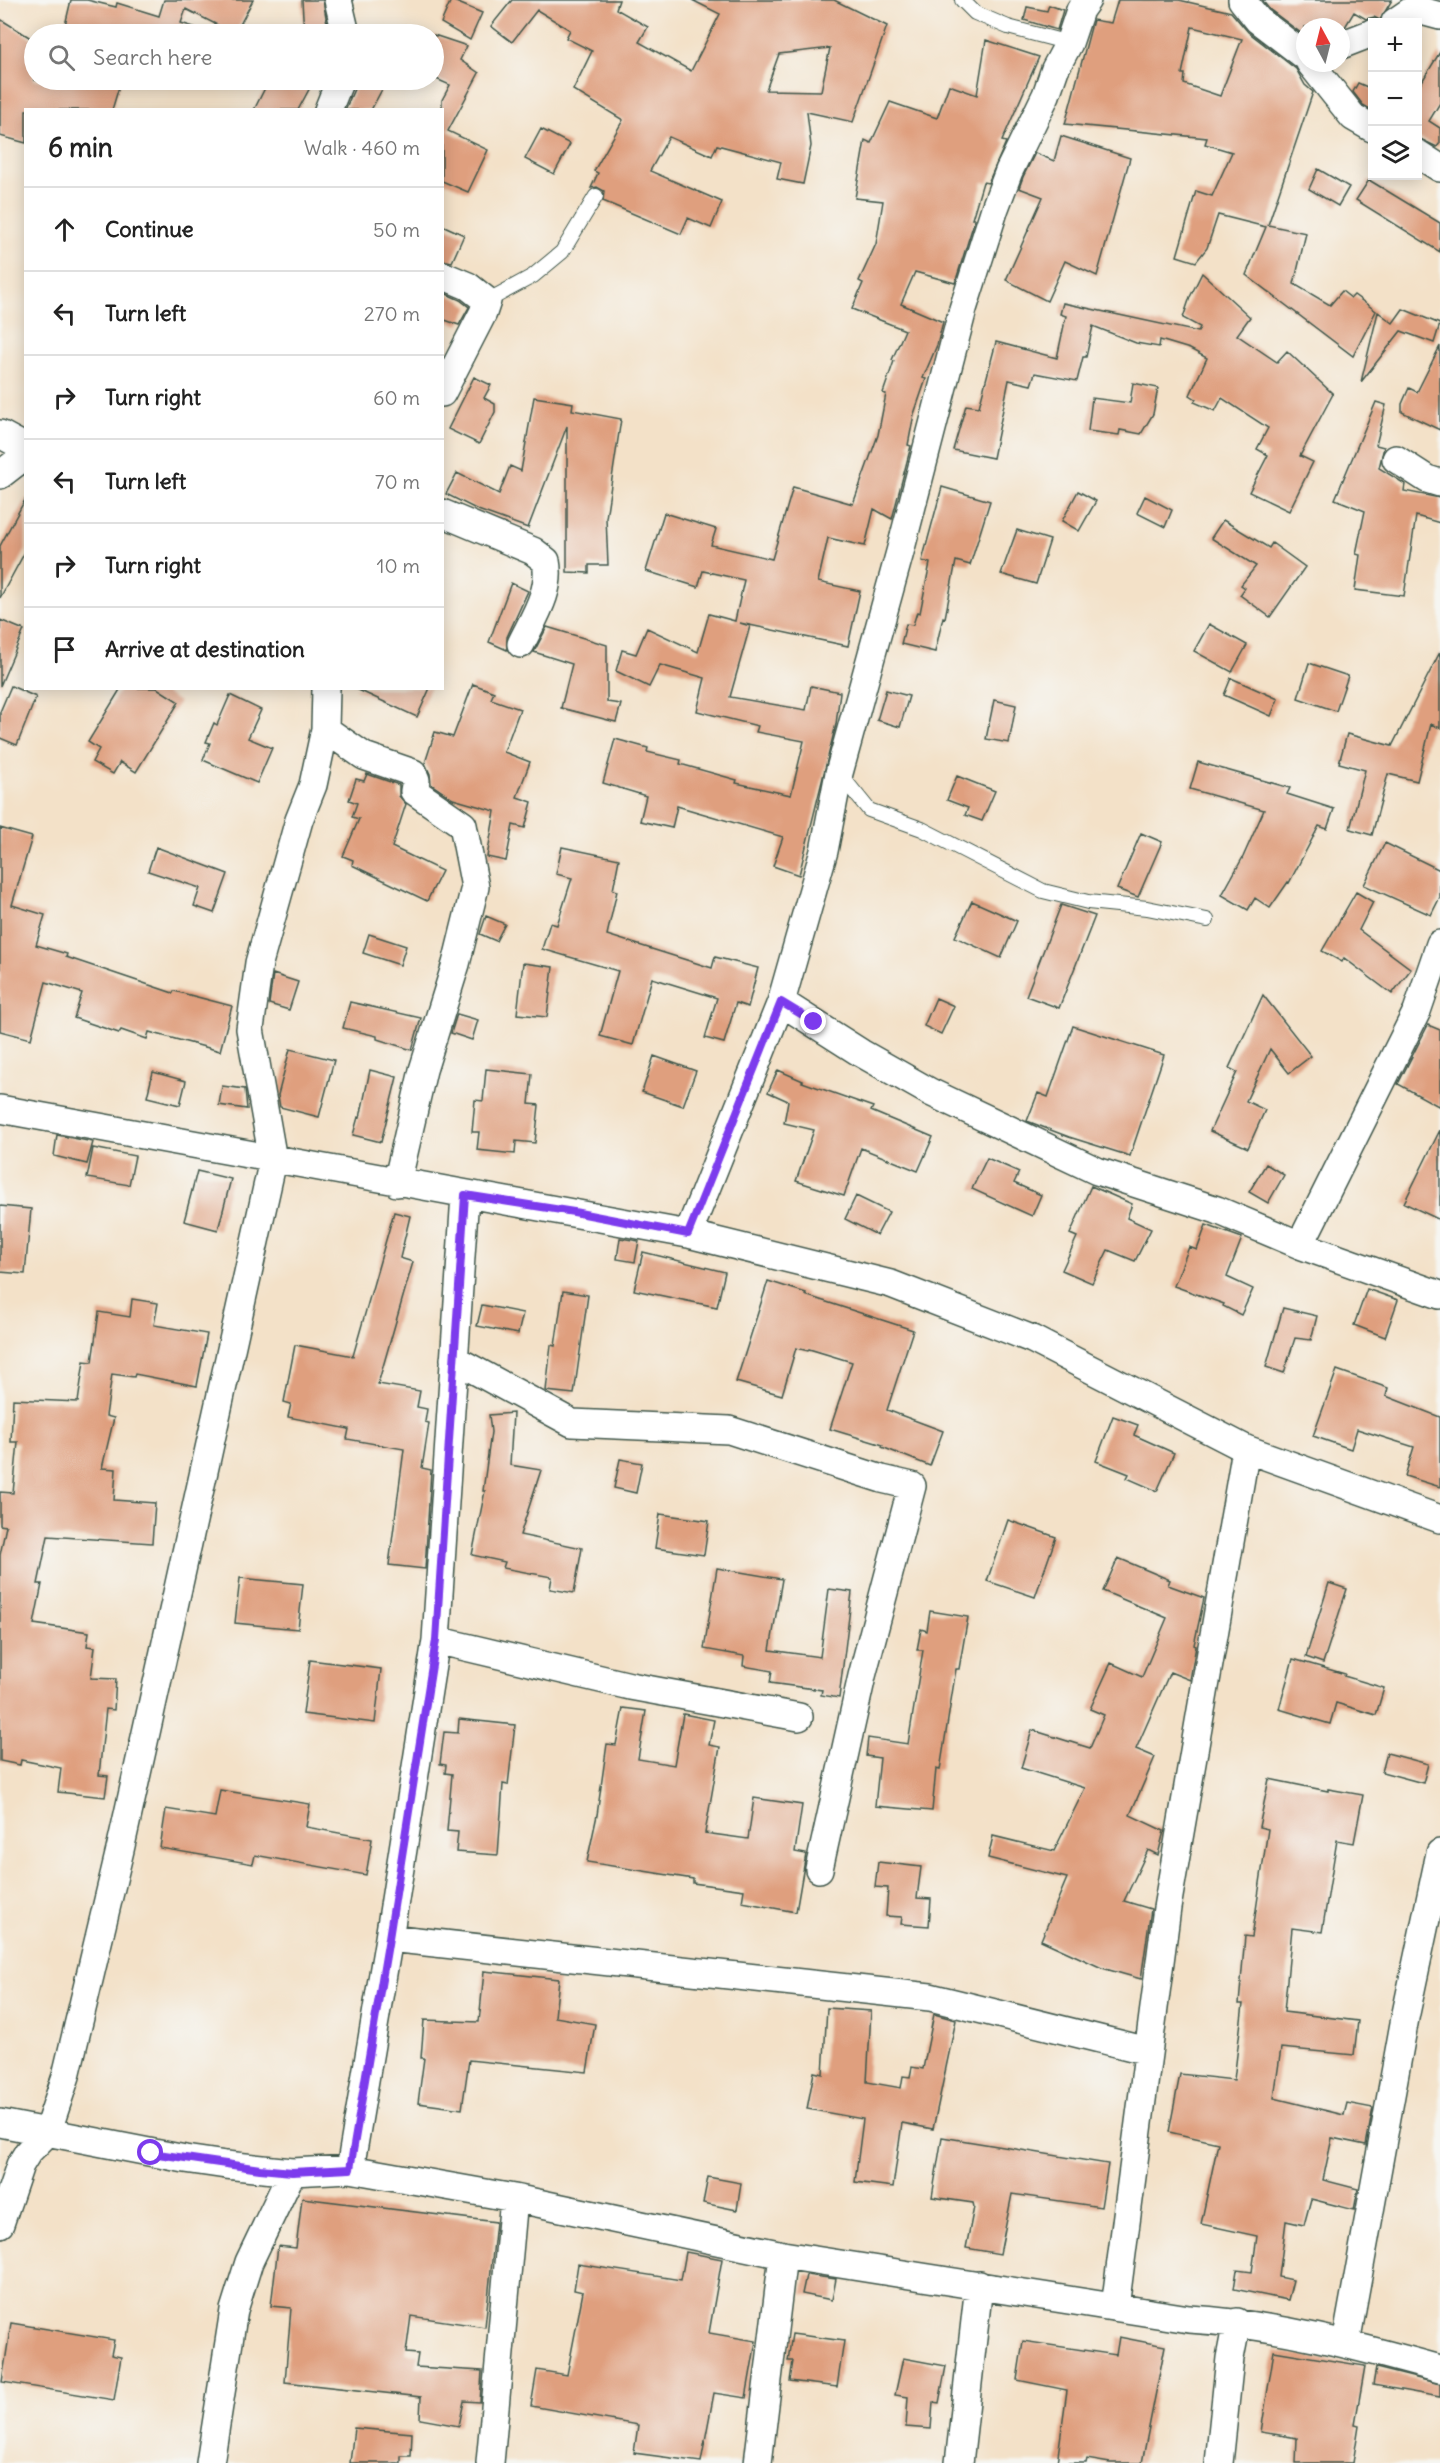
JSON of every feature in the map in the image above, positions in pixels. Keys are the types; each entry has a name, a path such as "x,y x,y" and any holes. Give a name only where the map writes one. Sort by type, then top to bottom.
{"street":[{"path":"338,0 344,24"},
{"path":"688,1234 781,1002 824,851 839,773 900,552 963,309 994,208 1055,69 1069,43 1080,10 1087,0"},
{"path":"1242,0 1258,20 1296,49"},
{"path":"1401,18 1414,9 1440,16"},
{"path":"1350,42 1368,35"},
{"path":"1317,72 1353,117 1369,126"},
{"path":"329,108 336,90"},
{"path":"1422,157 1440,168"},
{"path":"444,276 468,286 487,301 444,389"},
{"path":"0,434 24,447"},
{"path":"0,475 24,457"},
{"path":"1396,459 1427,479 1440,483"},
{"path":"444,514 533,551 546,561 549,575 544,596 521,644"},
{"path":"0,2224 20,2165 28,2152 47,2133 66,2076 120,1850 273,1160 250,1029 258,963 299,820 313,785 325,729 326,690"},
{"path":"325,729 364,756 413,773 416,780 414,791 463,825 475,887 456,964 423,1070 398,1183"},
{"path":"1300,1245 1417,1011 1440,945"},
{"path":"781,1002 861,1053 930,1092 1096,1171 1217,1210 1300,1245 1440,1295"},
{"path":"0,1109 688,1234 891,1284 1032,1339 1246,1449 1440,1519"},
{"path":"350,2169 436,1640 465,1195"},
{"path":"454,1359 572,1423 729,1430 882,1479 912,1486 862,1676 819,1869"},
{"path":"1115,2307 1167,1908 1246,1449"},
{"path":"436,1640 630,1686 799,1717"},
{"path":"1346,2343 1405,2018 1440,1853"},
{"path":"389,1938 930,1997 1148,2050"},
{"path":"0,2123 185,2159 292,2172 350,2169 514,2198 783,2255 1189,2319 1237,2322 1346,2343 1440,2369"},
{"path":"210,2463 234,2310 249,2262 292,2172"},
{"path":"490,2463 514,2198"},
{"path":"758,2463 783,2255"},
{"path":"960,2463 979,2285"},
{"path":"1219,2463 1230,2358 1237,2322"}],"lane":[{"path":"962,0 975,13 1008,27 1069,43"},
{"path":"487,301 533,276 562,252 596,196"},
{"path":"839,773 869,810 922,829 1043,891 1088,902 1147,908 1207,920"}],"building":[{"path":"71,0 87,0 116,7 117,3 159,16 164,0 253,0 240,24 215,24 186,9 181,23 184,24 65,24"},
{"path":"302,0 323,0 327,24 303,24"},
{"path":"451,0 482,13 470,40 441,23"},
{"path":"512,0 619,0 616,9 648,27 639,42 691,71 720,14 692,0 834,0 887,26 853,122 807,112 811,146 803,184 777,179 781,162 717,145 712,156 669,137 650,171 722,202 711,228 688,218 681,234 603,201 604,191 597,187 591,188 598,173 594,171 623,120 573,90 592,51 566,38 570,30 537,10 512,42 491,26","holes":["830,48 821,91 766,90 779,54"]},
{"path":"1118,0 1179,0 1231,12 1248,32 1296,69 1305,85 1313,92 1268,225 1306,233 1294,284 1330,305 1342,291 1351,298 1354,295 1376,311 1353,356 1246,275 1266,227 1218,215 1207,248 1196,262 1177,256 1196,191 1212,196 1232,152 1205,144 1207,138 1065,124 1093,20 1111,23","holes":["1192,27 1242,39 1220,96 1184,84 1185,74 1182,74"]},
{"path":"1262,0 1392,0 1381,18 1366,19 1354,12 1350,19 1296,18 1296,29 1269,9"},
{"path":"1049,5 1063,10 1057,30 1024,20 1027,7 1047,11"},
{"path":"0,19 24,34 24,90 118,90 113,108 24,108 24,142 0,136"},
{"path":"444,38 467,46 460,60 479,73 448,131 488,150 468,192 444,182 444,108 442,108 442,100 450,85 444,82"},
{"path":"986,40 1039,57 1002,141 1006,142 988,183 983,182 972,219 975,219 955,283 915,272 901,304 943,322 937,345 923,378 926,379 914,414 908,445 911,446 892,519 874,509 865,546 828,538 818,582 860,591 848,646 740,623 750,626 730,697 806,710 811,686 840,692 836,724 799,875 773,866 783,837 677,806 672,828 640,821 646,796 603,783 615,739 648,748 647,752 681,760 680,764 737,780 736,783 791,795 804,741 756,732 758,726 697,711 705,678 660,665 649,687 616,671 622,650 636,654 647,628 698,652 709,614 735,621 744,580 703,571 698,587 646,571 664,513 716,529 711,545 772,559 793,487 853,504 878,435 886,394 883,393 894,361 892,360 905,330 852,309 863,283 859,281 876,244 883,201 855,198 865,140 871,143 890,102 937,118 949,85 977,95"},
{"path":"1440,52 1440,103 1429,121 1440,128 1440,143 1437,147 1422,140 1422,81"},
{"path":"1358,83 1368,87 1368,108 1363,105 1353,92"},
{"path":"264,90 309,90 299,108 255,108"},
{"path":"354,90 382,90 372,108 346,108"},
{"path":"541,129 570,144 554,174 525,159"},
{"path":"1061,136 1130,158 1097,276 1065,261 1047,301 1006,280 1043,197 1019,188 1023,177 1035,153 1054,161"},
{"path":"1318,169 1349,187 1338,206 1309,189"},
{"path":"1369,180 1440,223 1440,252 1356,200"},
{"path":"444,226 464,235 452,262 444,260"},
{"path":"1202,273 1250,317 1237,335 1277,362 1287,351 1333,394 1300,456 1313,462 1289,511 1249,492 1268,455 1257,449 1268,428 1222,398 1215,411 1194,402 1196,399 1190,395 1207,358 1190,349 1160,340 1159,347 1136,343 1093,326 1086,357 1083,357 1077,381 1035,373 1031,385 1009,380 993,458 953,450 966,405 979,407 996,342 1057,358 1066,316 1060,314 1063,303 1198,332 1200,327 1183,318"},
{"path":"444,293 469,307 459,325 444,320"},
{"path":"1403,309 1440,324 1434,343 1401,331 1361,382 1378,312 1393,323"},
{"path":"1440,346 1440,430 1402,412 1402,404 1409,388 1417,392"},
{"path":"474,377 491,385 484,398 495,404 495,412 479,444 448,429"},
{"path":"1133,383 1158,388 1153,414 1141,434 1120,430 1119,435 1088,431 1092,398 1130,403"},
{"path":"534,397 573,403 572,410 621,419 606,518 608,565 589,565 589,573 567,572 567,426 528,528 478,510 446,494 457,473 499,494 510,466 521,471"},
{"path":"1376,402 1386,405 1376,445 1384,447 1379,468 1405,484 1404,491 1440,498 1440,523 1416,516 1404,596 1355,590 1360,555 1356,554 1365,511 1335,499"},
{"path":"942,487 990,501 970,565 956,561 945,618 943,617 935,652 901,644 906,624 913,625 917,612 920,613 930,563 922,561"},
{"path":"1078,491 1096,501 1079,531 1062,521"},
{"path":"1145,496 1172,510 1165,527 1137,513"},
{"path":"24,502 24,554 0,598 0,546"},
{"path":"1223,520 1269,548 1272,543 1305,567 1270,617 1240,595 1245,588 1241,585 1256,566 1211,538"},
{"path":"1017,530 1050,540 1036,584 1001,574"},
{"path":"511,583 528,591 507,637 507,650 489,642"},
{"path":"0,620 24,630 0,686"},
{"path":"1209,624 1247,645 1232,672 1194,651"},
{"path":"547,627 607,645 607,702 621,704 616,722 561,708 572,664 534,652"},
{"path":"1440,652 1440,728 1431,724 1417,781 1388,774 1372,835 1350,829 1365,770 1339,763 1347,734 1392,746"},
{"path":"1309,663 1348,676 1336,711 1298,698"},
{"path":"1231,678 1278,699 1271,716 1224,695"},
{"path":"473,684 494,692 491,699 520,709 504,752 530,762 517,797 532,802 525,828 513,825 506,861 487,857 495,811 453,799 431,784 425,763 435,732 453,737"},
{"path":"11,686 36,697 17,745 0,738 0,712"},
{"path":"120,690 160,690 179,702 136,772 120,762 113,774 92,762 99,749 88,742"},
{"path":"358,690 429,690 417,717"},
{"path":"886,690 909,696 900,727 877,720"},
{"path":"230,695 261,710 248,738 272,748 257,783 203,760 210,743 206,742 214,723 217,725"},
{"path":"994,700 1016,705 1009,743 986,739"},
{"path":"1198,762 1290,788 1287,794 1334,809 1327,829 1319,826 1289,883 1270,908 1255,898 1248,910 1222,895 1243,857 1264,810 1190,789"},
{"path":"367,774 399,785 399,796 406,804 392,847 442,871 427,901 352,865 353,860 343,856 359,819 352,817 357,803 349,800 356,779 364,781"},
{"path":"957,776 995,791 982,821 965,815 968,808 947,800"},
{"path":"0,828 32,837 12,905 45,915 36,945 173,993 174,991 232,1006 220,1051 149,1032 147,1039 121,1030 119,1033 74,1018 82,993 46,982 31,1039 0,1031"},
{"path":"1141,833 1162,842 1138,897 1117,889"},
{"path":"1385,843 1440,870 1440,897 1431,915 1364,885"},
{"path":"156,847 228,874 214,913 194,906 200,888 148,871"},
{"path":"562,847 619,859 613,890 617,891 607,935 712,968 715,957 758,968 748,1007 736,1003 724,1043 705,1038 717,998 652,978 633,1045 600,1036 618,971 542,949 550,923 557,925 572,878 556,874"},
{"path":"1356,892 1373,902 1359,930 1411,969 1392,994 1344,958 1342,962 1322,951"},
{"path":"972,901 1017,921 1001,958 955,937"},
{"path":"1061,905 1095,916 1059,1008 1026,996"},
{"path":"486,916 505,924 496,941 480,934"},
{"path":"369,934 406,946 400,965 363,953"},
{"path":"523,963 553,967 547,1017 517,1014"},
{"path":"273,974 298,982 289,1010 269,1004"},
{"path":"1263,995 1311,1056 1289,1073 1270,1049 1246,1101 1265,1110 1248,1148 1210,1131 1237,1072 1229,1068"},
{"path":"936,998 954,1006 941,1034 924,1026"},
{"path":"350,1002 421,1018 412,1050 377,1039 377,1036 343,1028"},
{"path":"457,1014 478,1020 472,1040 451,1033"},
{"path":"1428,1025 1440,1030 1440,1107 1398,1084"},
{"path":"1073,1026 1164,1055 1130,1156 1027,1121 1038,1093 1048,1097"},
{"path":"290,1049 334,1060 319,1117 280,1107 278,1095"},
{"path":"654,1056 696,1071 683,1106 642,1092"},
{"path":"486,1069 532,1074 529,1104 539,1105 535,1143 516,1141 515,1154 477,1150 479,1132 472,1132 475,1100 483,1101"},
{"path":"370,1070 397,1077 381,1142 353,1135 358,1117 360,1118"},
{"path":"778,1070 802,1082 873,1107 871,1111 933,1137 918,1171 861,1148 844,1196 796,1181 814,1130 784,1123 788,1101 768,1092"},
{"path":"153,1072 186,1081 180,1105 147,1097"},
{"path":"222,1086 245,1089 247,1109 219,1105"},
{"path":"1440,1130 1440,1220 1404,1203"},
{"path":"57,1135 93,1142 87,1164 54,1156"},
{"path":"93,1148 135,1156 129,1185 87,1178"},
{"path":"987,1158 1019,1172 1014,1183 1041,1195 1032,1216 972,1189"},
{"path":"1266,1164 1284,1175 1268,1203 1249,1192"},
{"path":"197,1171 231,1179 218,1230 184,1221"},
{"path":"1091,1186 1132,1204 1127,1218 1151,1229 1135,1261 1108,1250 1092,1283 1062,1270 1077,1237 1070,1234"},
{"path":"856,1196 889,1212 877,1235 845,1219"},
{"path":"0,1206 31,1209 25,1274 0,1272"},
{"path":"394,1212 410,1216 400,1258 413,1262 378,1384 420,1391 417,1407 427,1409 425,1422 429,1423 422,1468 431,1470 425,1569 389,1565 404,1449 347,1439 349,1429 288,1417 291,1404 284,1402 295,1345 353,1356"},
{"path":"1206,1225 1242,1238 1227,1277 1253,1289 1241,1315 1223,1306 1224,1304 1174,1286 1189,1247 1197,1250"},
{"path":"620,1238 639,1241 635,1262 617,1259"},
{"path":"643,1252 725,1272 717,1307 634,1290"},
{"path":"768,1281 913,1330 887,1410 943,1431 930,1466 882,1447 883,1445 830,1429 852,1362 809,1349 808,1351 796,1348 782,1395 736,1382"},
{"path":"1367,1289 1398,1300 1385,1337 1354,1325"},
{"path":"563,1291 588,1295 574,1394 546,1391 551,1345 555,1346"},
{"path":"132,1299 158,1303 154,1325 207,1334 197,1386 135,1374 134,1377 112,1374 106,1416 114,1418 102,1468 116,1469 114,1500 155,1503 152,1543 48,1536 38,1584 42,1584 34,1624 89,1632 87,1646 95,1647 91,1678 116,1679 114,1710 106,1709 99,1775 108,1776 105,1797 58,1792 61,1768 21,1760 20,1765 0,1761 0,1555 6,1526 0,1525 0,1492 13,1493 18,1442 11,1442 13,1399 78,1402 84,1361 92,1362 99,1312 130,1317"},
{"path":"482,1305 523,1313 518,1334 477,1326"},
{"path":"1283,1308 1317,1316 1311,1340 1295,1338 1284,1373 1266,1367"},
{"path":"1337,1370 1388,1388 1386,1396 1440,1417 1440,1487 1405,1476 1414,1447 1357,1429 1351,1449 1313,1436"},
{"path":"513,1413 510,1465 541,1470 520,1535 582,1548 574,1593 550,1589 552,1577 503,1568 505,1562 472,1555 485,1491 483,1491 491,1432 489,1415"},
{"path":"1113,1416 1138,1425 1134,1435 1174,1453 1157,1491 1127,1478 1129,1474 1096,1461"},
{"path":"620,1459 642,1463 636,1493 614,1488"},
{"path":"660,1514 709,1521 704,1555 655,1548"},
{"path":"1008,1520 1056,1537 1035,1597 987,1581"},
{"path":"1118,1558 1170,1580 1168,1585 1204,1598 1194,1645 1196,1646 1190,1680 1170,1672 1136,1749 1155,1757 1130,1815 1164,1831 1158,1855 1148,1850 1124,1901 1151,1909 1141,1979 1102,1968 1041,1940 1067,1878 988,1858 993,1836 1054,1851 1085,1788 1021,1768 1032,1730 1090,1748 1104,1715 1090,1709 1111,1663 1142,1677 1167,1618 1103,1591"},
{"path":"717,1568 782,1579 770,1650 820,1657 829,1589 852,1592 839,1698 821,1695 822,1690 770,1683 772,1671 743,1666 744,1656 704,1649"},
{"path":"240,1578 303,1584 298,1629 235,1623"},
{"path":"1329,1583 1347,1589 1323,1663 1306,1657"},
{"path":"930,1611 968,1617 959,1669 956,1669 940,1770 936,1769 932,1811 875,1806 880,1758 866,1756 868,1738 908,1744 923,1650 917,1650 921,1629 927,1631"},
{"path":"1293,1659 1384,1688 1376,1715 1336,1703 1330,1724 1279,1709"},
{"path":"310,1660 381,1669 375,1723 303,1714"},
{"path":"623,1708 646,1711 638,1759 674,1765 683,1714 714,1720 709,1745 720,1747 705,1833 748,1839 754,1798 802,1805 795,1852 806,1854 796,1912 742,1902 744,1890 693,1883 693,1879 587,1862 597,1815 607,1744 616,1745"},
{"path":"459,1719 515,1725 508,1785 503,1784 498,1855 456,1852 458,1832 447,1831 452,1774 445,1773 446,1765 440,1764 444,1732 458,1733"},
{"path":"1387,1753 1428,1764 1423,1783 1382,1772"},
{"path":"1269,1779 1328,1791 1328,1789 1363,1795 1354,1843 1337,1840 1322,1932 1292,1928 1284,2012 1358,2021 1354,2055 1281,2048 1274,2098 1344,2115 1347,2103 1373,2108 1366,2145 1332,2138 1323,2180 1358,2189 1354,2210 1311,2199 1304,2225 1286,2221 1279,2277 1293,2280 1288,2300 1234,2289 1237,2270 1252,2272 1257,2236 1201,2224 1218,2143 1169,2132 1180,2074 1234,2080 1243,2004 1239,2004 1245,1936 1252,1937 1268,1829 1259,1827"},
{"path":"220,1790 310,1804 306,1827 372,1839 366,1875 255,1855 253,1864 160,1848 166,1809 215,1817"},
{"path":"878,1862 921,1867 917,1898 931,1899 929,1926 901,1924 902,1917 886,1916 888,1888 875,1887"},
{"path":"484,1971 559,1979 555,2017 595,2024 587,2072 469,2060 462,2109 418,2103 424,2058 421,2058 424,2020 479,2022"},
{"path":"827,2008 871,2011 867,2082 901,2088 903,2076 910,2077 912,2067 923,2069 934,2014 956,2020 933,2129 902,2123 893,2187 855,2182 863,2119 807,2109 814,2072 823,2074"},
{"path":"942,2137 1108,2164 1101,2207 1012,2194 1000,2254 966,2248 973,2203 932,2197"},
{"path":"708,2177 741,2183 737,2210 703,2203"},
{"path":"302,2198 496,2222 485,2327 411,2316 406,2353 418,2354 416,2367 482,2371 480,2402 464,2401 459,2426 420,2419 421,2397 285,2382 291,2308 271,2306 278,2246 296,2248"},
{"path":"686,2252 722,2259 709,2333 756,2341 746,2398 714,2393 701,2462 634,2453 638,2425 531,2406 537,2370 567,2375 583,2292 574,2290 578,2264 681,2280"},
{"path":"806,2275 836,2279 832,2300 802,2294"},
{"path":"11,2323 114,2340 111,2355 121,2357 114,2400 2,2382"},
{"path":"792,2334 844,2341 837,2387 790,2381 793,2361 788,2361"},
{"path":"1119,2337 1165,2346 1142,2463 1110,2463 1087,2459 1086,2463 1057,2463 1067,2390 1017,2380 1023,2341 1116,2355"},
{"path":"1274,2351 1365,2366 1355,2424 1359,2425 1353,2463 1296,2463 1297,2438 1261,2432"},
{"path":"903,2358 946,2366 939,2403 933,2402 931,2429 906,2427 908,2397 895,2395"},
{"path":"1376,2368 1440,2384 1440,2397 1373,2385"},
{"path":"354,2428 412,2433 411,2456 401,2456 401,2463 350,2463"}],"route":[{"path":"151,2153 292,2172 350,2169 436,1640 465,1195 574,1212 688,1234 781,1002 814,1022"}]}
